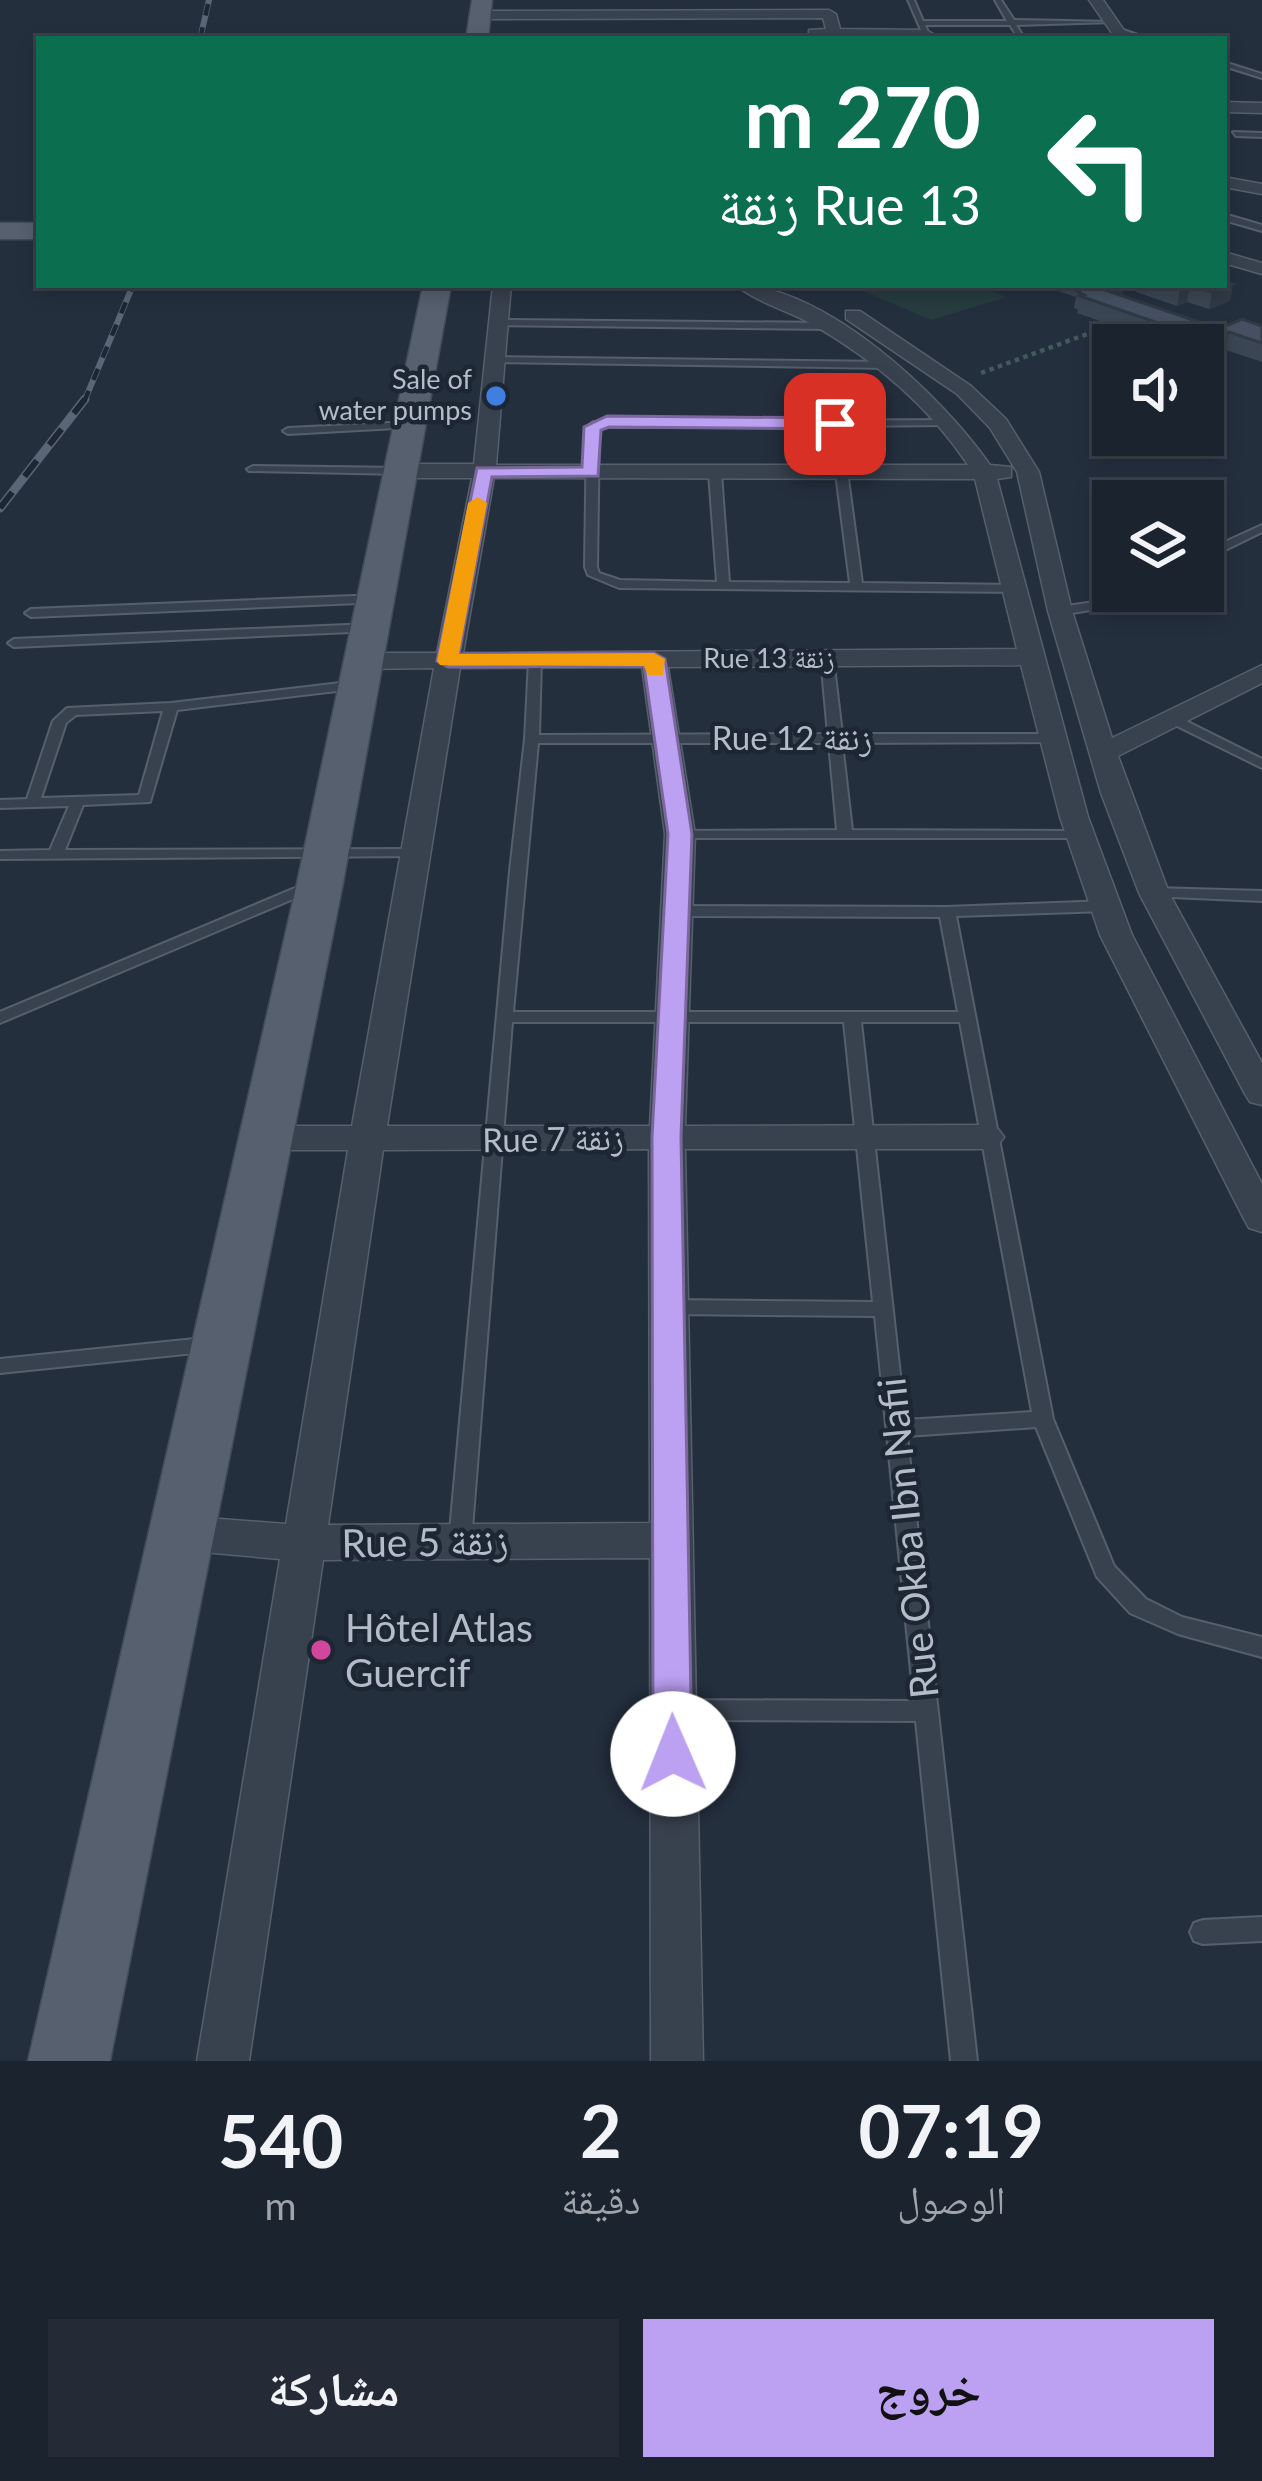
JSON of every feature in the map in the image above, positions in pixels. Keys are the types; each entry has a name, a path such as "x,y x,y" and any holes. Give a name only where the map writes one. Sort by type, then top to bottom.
{"main road":[{"path":"0,231 36,231"},
{"path":"69,2061 323,868 436,288"}],"street":[{"path":"1096,0 1117,30"},
{"path":"481,7 518,14 826,7 834,33"},
{"path":"651,10 753,33"},
{"path":"794,33 925,32"},
{"path":"1227,107 1262,108"},
{"path":"1227,183 1262,189"},
{"path":"1227,258 1262,269"},
{"path":"223,2061 412,853 484,472 502,288"},
{"path":"751,288 830,326 888,365 950,423 984,472 1052,738 1116,935 1262,1219"},
{"path":"793,288 857,317 949,379 998,424 1028,472 1060,611 1114,794 1154,893 1262,1094"},
{"path":"406,448 484,472 1028,472"},
{"name":"Rue 13 زنقة","path":"367,643 448,661 1032,657"},
{"path":"654,659 680,834 676,1014 667,1137 677,2061"},
{"path":"1105,752 1262,673"},
{"name":"Rue 7 زنقة","path":"264,1138 986,1137"},
{"name":"Rue 5 زنقة","path":"181,1533 304,1544 669,1540"}],"lane":[{"path":"911,0 925,32 1013,22 1117,30"},
{"path":"998,0 1020,36"},
{"path":"1227,65 1257,74 1262,87"},
{"path":"1236,134 1262,135"},
{"path":"1227,218 1262,229"},
{"path":"500,323 830,326"},
{"path":"496,360 888,365"},
{"path":"950,423 607,422 592,427 594,575 619,584 1016,590"},
{"path":"835,424 857,588"},
{"path":"288,431 406,448"},
{"path":"253,470 406,448"},
{"path":"716,472 722,586"},
{"path":"1224,547 1262,528"},
{"path":"1060,611 1092,605"},
{"path":"31,613 367,643"},
{"path":"14,643 367,643"},
{"path":"32,804 65,715 79,709 171,707 367,643"},
{"path":"826,658 845,834"},
{"path":"460,1542 532,739 535,660"},
{"path":"0,805 138,802 150,794 171,707"},
{"path":"1174,719 1262,764"},
{"name":"Rue 12 زنقة","path":"532,739 1052,738"},
{"path":"56,854 77,802"},
{"path":"680,834 1080,835"},
{"path":"0,855 323,868 412,853"},
{"path":"0,1018 323,868"},
{"path":"1154,893 1262,896"},
{"path":"680,911 947,912 1107,906"},
{"path":"947,912 1043,1419 1105,1571 1138,1606 1178,1625 1262,1647"},
{"name":"Rue Okba Ibn Nafii","path":"851,1016 964,2061"},
{"path":"507,1017 968,1017"},
{"path":"669,1307 883,1310"},
{"path":"0,1366 219,1344"},
{"path":"896,1429 1043,1419"},
{"path":"672,1710 926,1712"},
{"path":"1203,1931 1262,1929"}],"path":[{"path":"949,379 980,373 1092,332"}],"green space":[{"path":"856,288 984,288 1007,297 931,320"}],"building":[{"path":"1105,288 1204,324 1161,324 1080,296 1084,295 1077,291"},
{"path":"1242,319 1262,326 1262,343 1224,333 1224,327"}],"railway":[{"path":"201,36 209,0"},
{"path":"84,402 132,288"},
{"path":"0,508 85,399"}],"slow traffic":[{"path":"478,503 448,661 654,659 656,670"}],"place":[{"name":"Sale of water pumps","path":"496,396"},
{"name":"Hôtel Atlas Guercif","path":"321,1650"}],"route":[{"path":"673,1754 667,1137 676,1014 680,834 654,659 448,661 484,472 591,472 592,427 607,422 835,424"}]}
